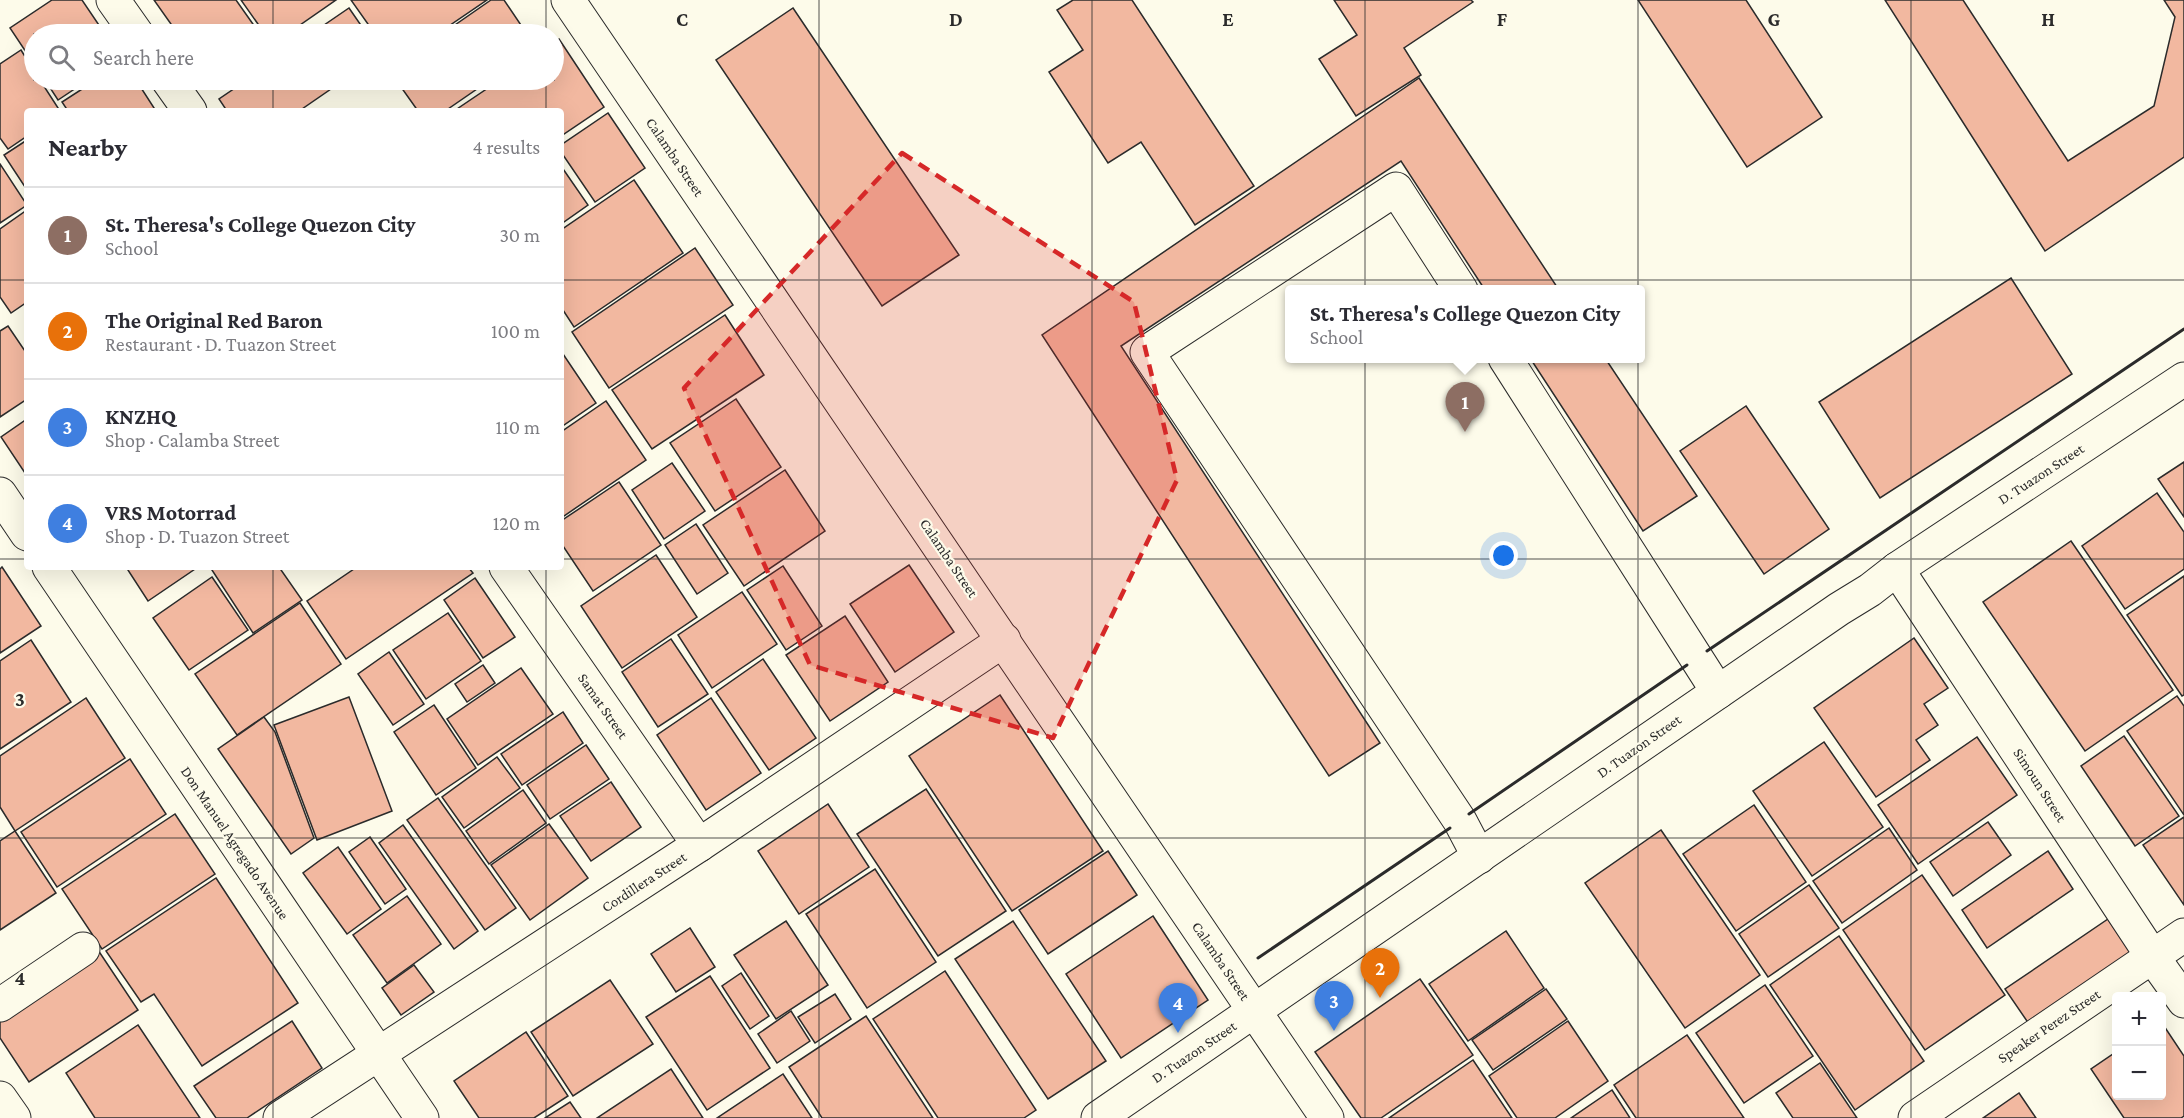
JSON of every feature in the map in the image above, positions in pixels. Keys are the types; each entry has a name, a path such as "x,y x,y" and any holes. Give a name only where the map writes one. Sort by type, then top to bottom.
{"street":[{"path":"113,0 130,24"},
{"name":"Calamba Street","path":"568,0 1327,1118"},
{"path":"175,90 188,108"},
{"path":"1458,285 1396,189 1147,352 1460,821 1479,857"},
{"path":"1508,363 1718,692"},
{"name":"D. Tuazon Street","path":"1098,1118 1839,609 1870,590 1897,569 2184,379"},
{"path":"0,494 24,530"},
{"name":"Simoun Street","path":"1897,569 2184,1001"},
{"name":"Don Manuel Agregado Avenue","path":"51,570 422,1118"},
{"name":"Samat Street","path":"508,570 699,845"},
{"name":"Cordillera Street","path":"280,1118 699,845 1004,640"},
{"name":"Speaker Perez Street","path":"1915,1118 2184,935"},
{"path":"0,1005 83,949"},
{"path":"0,1098 14,1118"}],"highlighted area":[{"path":"902,153 1134,302 1177,480 1053,738 810,665 684,388"}],"building":[{"path":"52,0 82,0 98,24 24,24 24,49 10,28"},
{"path":"154,0 236,0 253,24 171,24"},
{"path":"241,0 336,0 301,24 258,24"},
{"path":"351,0 487,0 452,24 368,24"},
{"path":"491,0 504,0 520,24 456,24"},
{"path":"1073,0 1132,0 1254,186 1195,225 1141,142 1108,163 1049,72 1083,50 1057,10"},
{"path":"1334,0 1471,0 1473,2 1404,48 1421,75 1356,116 1319,59 1357,35"},
{"path":"1638,0 1746,0 1822,117 1747,167"},
{"path":"1885,0 1963,0 2068,161 2154,106 2175,17 2164,0 2184,0 2184,157 2045,251"},
{"path":"349,8 360,24 326,24"},
{"path":"793,8 959,255 882,306 716,60"},
{"path":"564,47 604,107 564,134 564,108 458,108 485,90 564,90"},
{"path":"21,50 24,55 24,90 46,90 58,108 24,108 24,138 8,149 0,138 0,64"},
{"path":"1419,78 1556,285 1482,285 1401,161 1121,346 1380,743 1329,776 1042,335"},
{"path":"52,90 73,90 58,100"},
{"path":"81,90 142,90 154,108 66,108 62,102"},
{"path":"232,90 329,90 303,108 225,108 219,99"},
{"path":"403,90 475,90 449,108 416,108"},
{"path":"608,113 645,168 595,202 564,156 564,143"},
{"path":"24,142 24,185 4,155"},
{"path":"0,164 24,200 24,207 0,223"},
{"path":"564,170 588,205 564,222"},
{"path":"634,180 683,253 574,327 564,312 564,228"},
{"path":"24,212 24,304 11,313 0,297 0,229"},
{"path":"695,248 733,305 609,388 572,332"},
{"path":"2011,278 2072,374 1880,498 1819,402"},
{"path":"725,315 764,375 652,449 612,390"},
{"path":"8,326 24,350 24,401 0,417 0,331"},
{"path":"564,355 596,403 564,425"},
{"path":"1533,363 1608,363 1697,496 1643,531"},
{"path":"736,399 781,467 715,511 670,443"},
{"path":"606,401 646,460 564,516 564,430"},
{"path":"1746,406 1829,529 1764,574 1680,451"},
{"path":"24,421 24,472 1,437"},
{"path":"2184,462 2184,517 2158,479"},
{"path":"672,463 705,511 664,539 632,490"},
{"path":"785,470 825,531 744,586 703,525"},
{"path":"619,482 661,545 593,591 564,548 564,519"},
{"path":"2157,493 2184,532 2184,569 2125,609 2082,546"},
{"path":"696,524 728,573 697,594 665,545"},
{"path":"2071,541 2173,690 2085,751 1983,602"},
{"path":"656,555 697,617 622,668 581,606"},
{"path":"909,565 954,632 895,672 850,604"},
{"path":"783,566 822,626 786,650 747,590"},
{"path":"2,567 41,626 0,653 0,569"},
{"path":"128,570 194,570 148,601"},
{"path":"212,570 281,570 302,600 253,633"},
{"path":"353,570 470,570 473,573 346,659 307,601"},
{"path":"2184,576 2184,695 2182,696 2127,615"},
{"path":"212,577 248,630 189,670 153,618"},
{"path":"475,578 515,637 483,658 444,600"},
{"path":"742,592 777,644 712,688 678,635"},
{"path":"300,603 341,664 237,735 195,674"},
{"path":"448,613 481,661 426,699 393,650"},
{"path":"845,616 888,682 830,721 786,655"},
{"path":"1914,638 1948,688 1924,704 1938,725 1916,740 1930,760 1876,797 1814,708"},
{"path":"671,639 708,694 658,727 622,672"},
{"path":"31,640 71,702 0,749 0,661"},
{"path":"389,652 424,704 393,725 358,674"},
{"path":"763,659 816,738 769,770 716,692"},
{"path":"483,665 495,683 467,702 455,684"},
{"path":"521,668 553,714 478,765 447,719"},
{"path":"1000,695 1103,851 1012,911 909,756"},
{"path":"2177,696 2184,706 2184,815 2127,731"},
{"path":"349,697 392,811 317,840 274,725"},
{"path":"86,698 125,758 15,831 0,807 0,756"},
{"path":"711,698 761,773 706,810 657,735"},
{"path":"434,705 476,768 436,795 394,732"},
{"path":"563,712 583,743 522,785 501,754"},
{"path":"264,717 275,732 314,838 291,854 218,749"},
{"path":"2124,736 2179,816 2135,846 2081,766"},
{"path":"1977,737 2017,795 1918,864 1878,805"},
{"path":"1824,742 1883,827 1812,876 1753,791"},
{"path":"586,745 609,779 550,819 527,785"},
{"path":"497,757 520,788 464,828 442,797"},
{"path":"130,759 166,814 57,887 21,832"},
{"path":"611,782 641,827 591,861 560,816"},
{"path":"926,789 1006,911 938,956 857,834"},
{"path":"523,790 546,823 489,864 466,831"},
{"path":"438,798 516,908 485,930 407,820"},
{"path":"828,804 869,867 799,914 758,851"},
{"path":"1754,805 1806,882 1736,931 1683,854"},
{"path":"175,814 215,874 102,949 62,889"},
{"path":"2184,817 2184,905 2143,845"},
{"path":"1988,822 2011,855 1953,896 1930,862"},
{"path":"549,824 588,878 530,920 491,865"},
{"path":"403,825 478,931 454,949 379,843"},
{"path":"1889,828 1917,870 1842,923 1813,881"},
{"path":"1661,830 1760,975 1685,1028 1585,883"},
{"path":"15,831 56,893 0,930 0,841"},
{"path":"370,837 406,889 385,904 349,852"},
{"path":"338,847 381,909 347,934 303,873"},
{"path":"1108,851 1137,895 1048,954 1019,910"},
{"path":"2048,851 2073,889 1987,948 1962,910"},
{"path":"875,869 936,962 867,1008 806,914"},
{"path":"1922,875 2005,995 1925,1050 1843,930"},
{"path":"216,878 298,1003 202,1066 154,994 141,1002 106,951"},
{"path":"1809,885 1839,928 1768,977 1739,934"},
{"path":"407,896 441,944 387,983 353,935"},
{"path":"1153,916 1208,1000 1121,1058 1066,974"},
{"path":"2108,919 2132,954 2029,1024 2005,989"},
{"path":"786,921 828,985 776,1019 734,955"},
{"path":"1013,921 1106,1061 1048,1099 955,959"},
{"path":"690,928 715,967 676,992 651,954"},
{"path":"1506,931 1544,988 1468,1041 1429,984"},
{"path":"1839,936 1924,1061 1855,1110 1770,985"},
{"path":"98,950 138,1010 29,1082 0,1038 0,1015"},
{"path":"414,965 434,992 401,1015 382,988"},
{"path":"945,971 1036,1110 1024,1118 938,1118 873,1019"},
{"path":"741,973 769,1016 750,1029 722,986"},
{"path":"710,976 770,1068 707,1110 646,1017"},
{"path":"1420,979 1473,1055 1381,1118 1361,1118 1315,1052"},
{"path":"610,980 653,1044 573,1096 531,1032"},
{"path":"1765,985 1813,1056 1744,1103 1696,1033"},
{"path":"1546,989 1567,1019 1493,1070 1472,1040"},
{"path":"835,994 851,1019 815,1043 798,1017"},
{"path":"791,1011 810,1041 777,1063 758,1034"},
{"path":"866,1016 933,1118 822,1118 789,1067"},
{"path":"292,1021 322,1068 247,1118 216,1118 194,1086"},
{"path":"1568,1021 1608,1081 1555,1118 1517,1118 1489,1076"},
{"path":"138,1025 200,1118 95,1118 66,1073"},
{"path":"2166,1029 2184,1056 2184,1116 2181,1118 2124,1118 2091,1069 2112,1055 2112,1100 2166,1100"},
{"path":"526,1032 568,1096 534,1118 479,1118 454,1081"},
{"path":"1687,1035 1744,1118 1636,1118 1614,1085"},
{"path":"1473,1060 1512,1118 1389,1118"},
{"path":"1820,1063 1857,1118 1793,1118 1776,1093"},
{"path":"671,1069 703,1118 597,1118"},
{"path":"783,1074 812,1118 717,1118"},
{"path":"1612,1090 1630,1118 1571,1118"},
{"path":"2019,1093 2036,1118 1983,1118"},
{"path":"570,1102 581,1118 545,1118"}],"wall":[{"path":"1707,651 2184,329"},
{"path":"1469,814 1687,665"},
{"path":"1258,958 1450,828"}],"place":[{"name":"St. Theresa's College Quezon City","path":"1465,432"},
{"name":"The Original Red Baron","path":"1380,998"},
{"name":"KNZHQ","path":"1334,1031"},
{"name":"VRS Motorrad","path":"1178,1033"}]}
